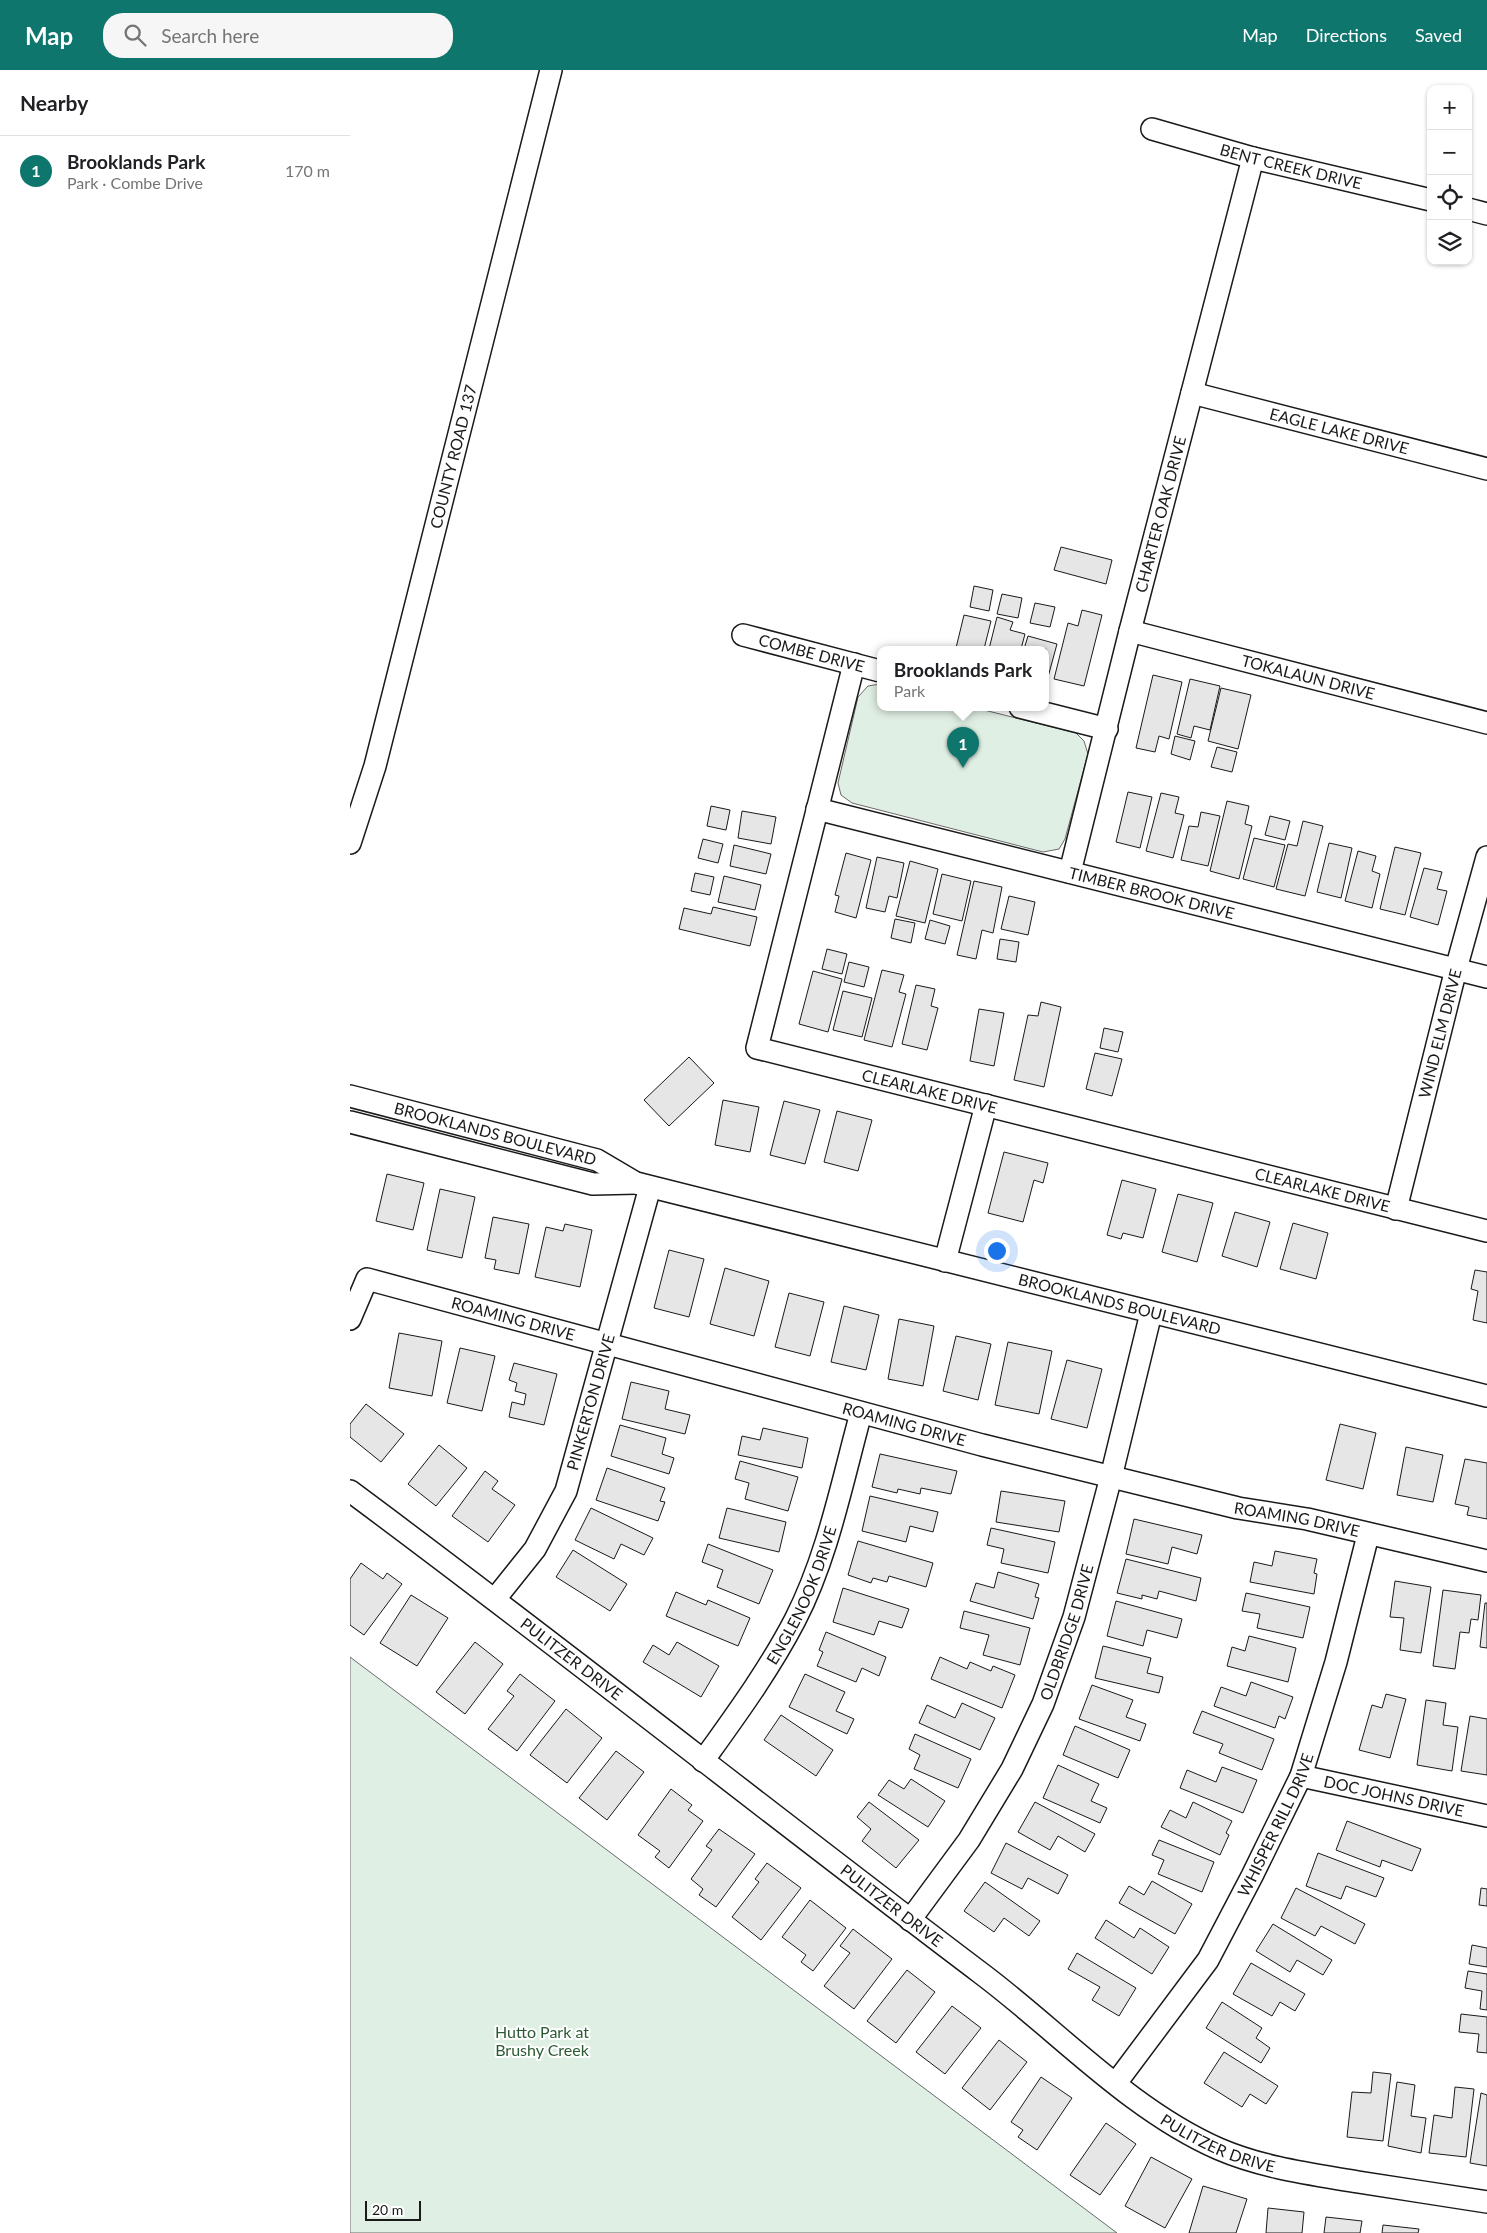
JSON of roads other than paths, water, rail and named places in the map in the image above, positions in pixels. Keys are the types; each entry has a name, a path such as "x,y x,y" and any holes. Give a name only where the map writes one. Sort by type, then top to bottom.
{"street":[{"name":"COUNTY ROAD 137","path":"350,843 375,766 551,70"},
{"name":"BENT CREEK DRIVE","path":"1152,129 1253,158 1427,199"},
{"name":"CHARTER OAK DRIVE","path":"1070,872 1130,631 1253,158"},
{"path":"1472,210 1487,214"},
{"name":"EAGLE LAKE DRIVE","path":"1192,393 1487,469"},
{"name":"TOKALAUN DRIVE","path":"1130,631 1487,723"},
{"name":"COMBE DRIVE","path":"743,635 877,670"},
{"name":"CLEARLAKE DRIVE","path":"854,664 757,1048 1487,1231"},
{"path":"1036,711 1107,729"},
{"name":"TIMBER BROOK DRIVE","path":"817,809 1487,977"},
{"name":"WIND ELM DRIVE","path":"1396,1209 1456,969 1487,858"},
{"name":"BROOKLANDS BOULEVARD","path":"350,1096 597,1160 643,1185"},
{"path":"945,1261 986,1104"},
{"name":"BROOKLANDS BOULEVARD","path":"350,1122 592,1184 643,1185 1487,1396"},
{"name":"PINKERTON DRIVE","path":"495,1599 536,1549 566,1491 608,1344 643,1185"},
{"name":"ROAMING DRIVE","path":"350,1319 367,1279 860,1413 1238,1508 1307,1519 1368,1535 1487,1561"},
{"name":"OLDBRIDGE DRIVE","path":"910,1920 970,1840 1012,1769 1043,1704 1074,1617 1151,1313"},
{"name":"ENGLENOOK DRIVE","path":"703,1761 755,1688 796,1619 824,1550 860,1413"},
{"name":"PULITZER DRIVE","path":"350,1491 495,1599 703,1761 1019,2002 1116,2083 1170,2122 1218,2148 1267,2166 1487,2202"},
{"name":"WHISPER RILL DRIVE","path":"1116,2083 1208,1960 1301,1776 1336,1662 1368,1535"},
{"name":"DOC JOHNS DRIVE","path":"1301,1776 1487,1816"}],"place":[{"name":"Brooklands Park","path":"963,768"}],"park label":[{"name":"Hutto Park at Brushy Creek","path":"542,2041"}]}
